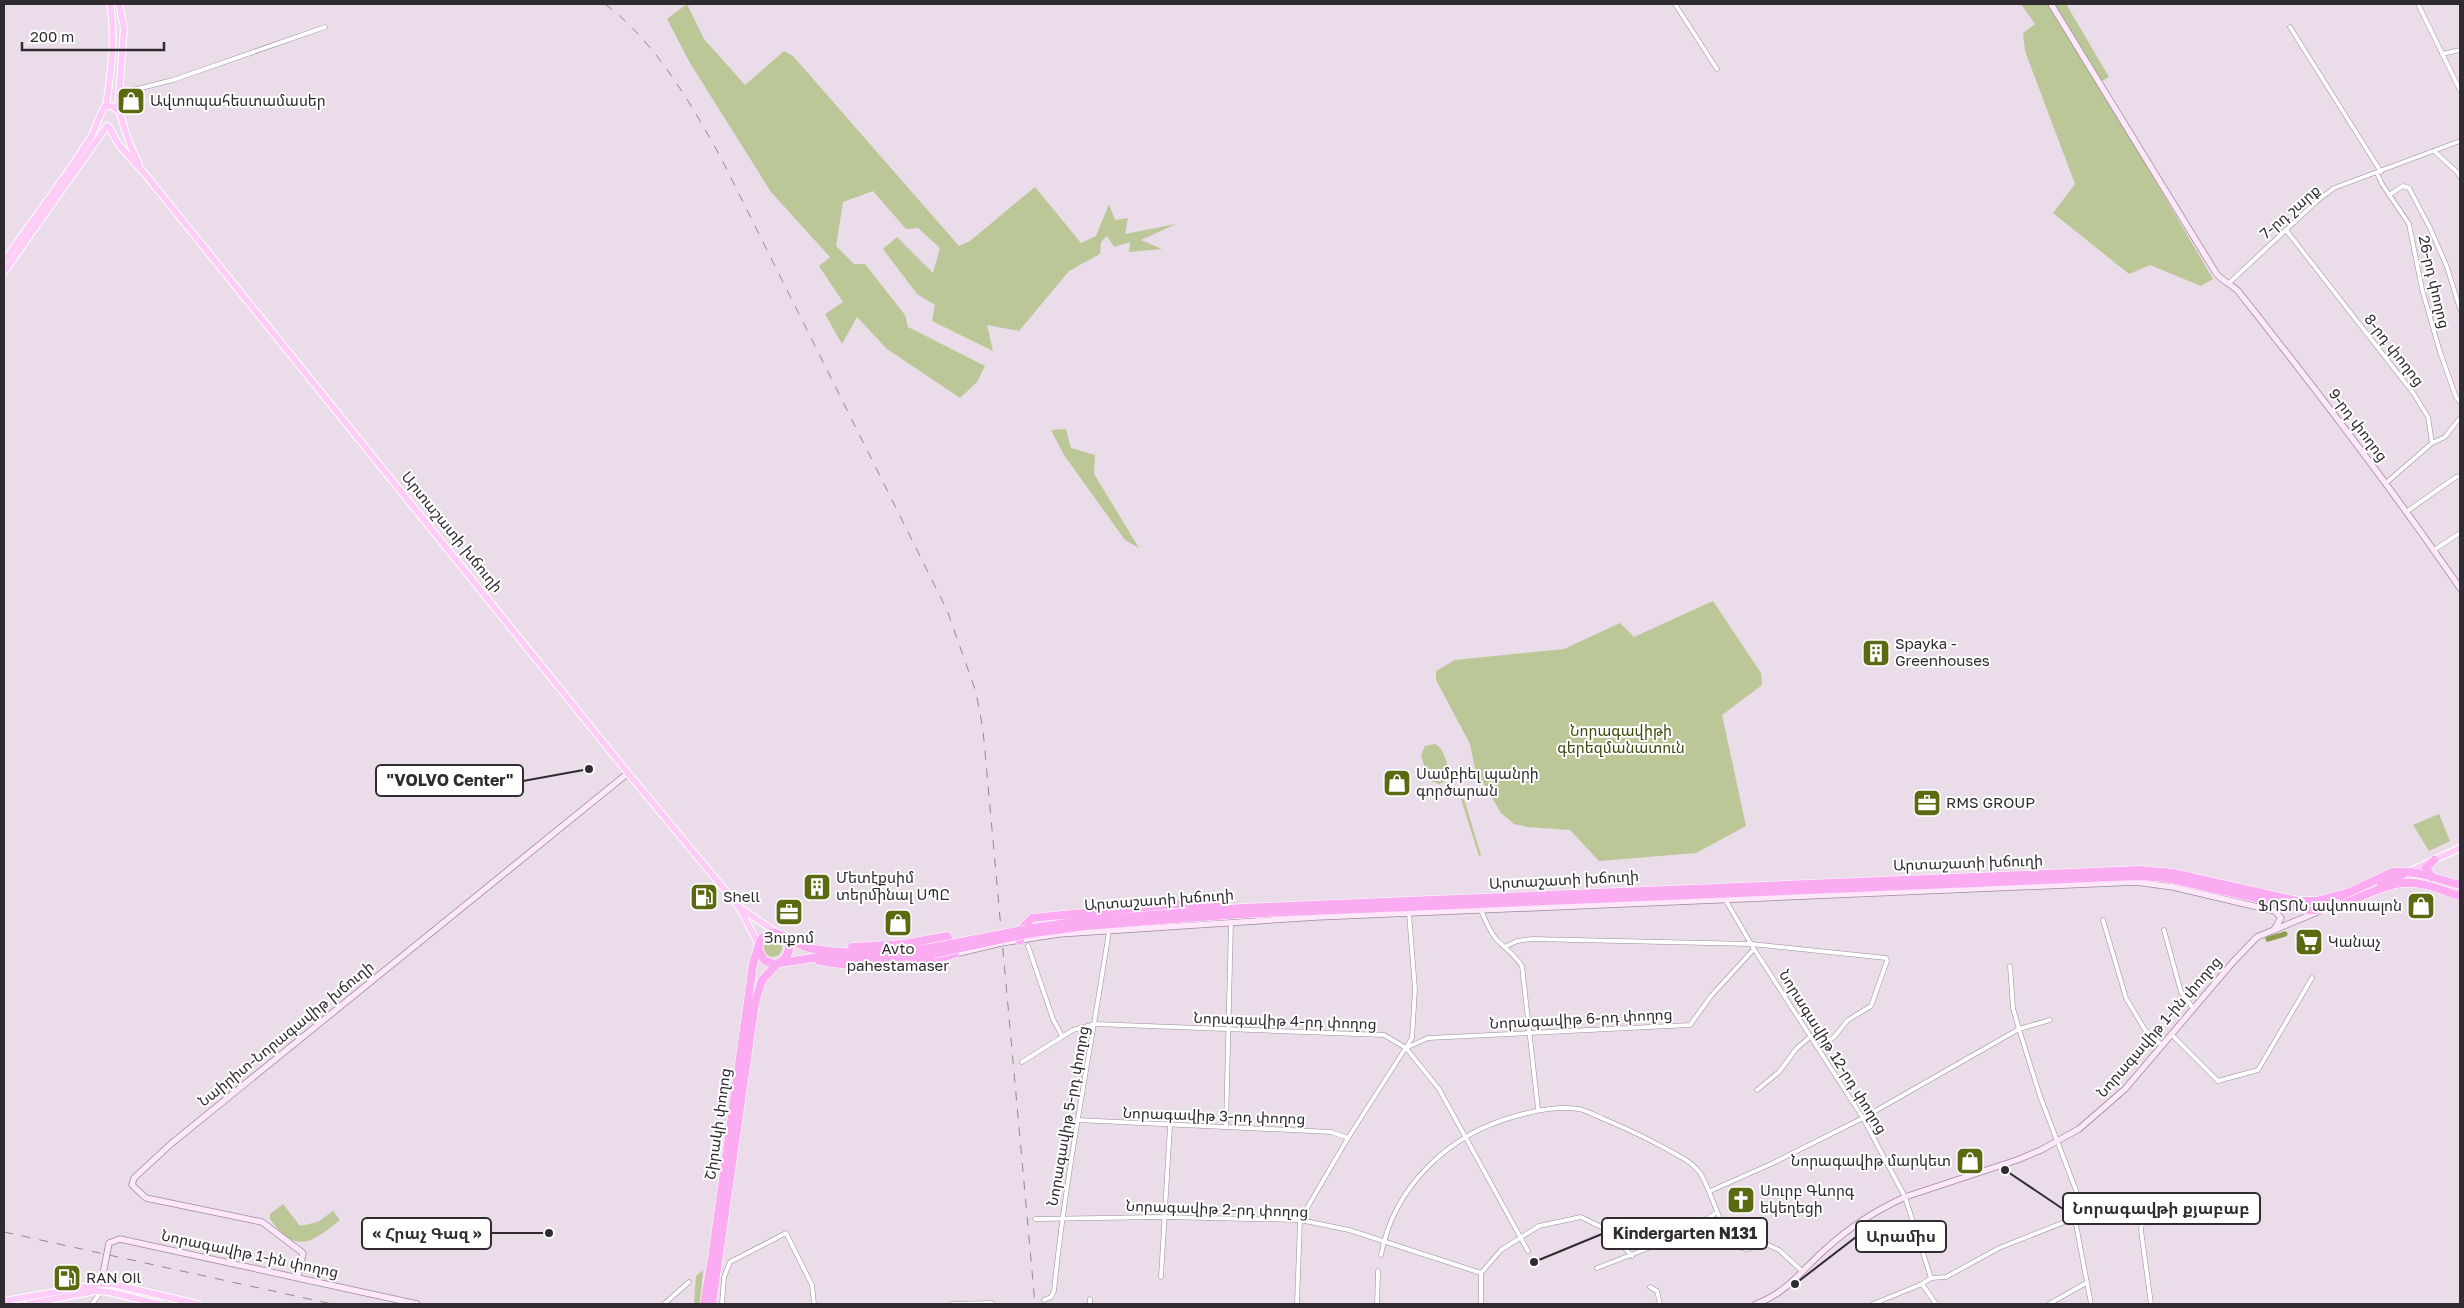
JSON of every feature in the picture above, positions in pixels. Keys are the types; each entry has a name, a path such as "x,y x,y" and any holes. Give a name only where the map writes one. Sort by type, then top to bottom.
{"highway":[{"path":"2434,860 2427,865 2426,870 2429,875 2436,878"},
{"name":"Արտաշատի խճուղի","path":"758,947 764,960 771,963 801,958 877,959 931,951 1086,920 1242,908 2140,870 2173,873 2298,901 2316,901 2346,893"},
{"path":"2322,910 2328,903 2346,893 2393,872 2408,872 2460,885"},
{"path":"2367,893 2408,872"},
{"name":"Արտաշատի խճուղի","path":"1027,931 1241,914 2138,876 2166,878 2303,909 2322,910"},
{"path":"2322,910 2367,893 2400,884 2412,883 2460,896"},
{"path":"1020,940 1022,926 1032,918 1176,904 1242,908"},
{"path":"758,947 766,935 782,935 788,944 789,951 780,962"},
{"name":"Արտաշատի խճուղի","path":"782,935 797,944 815,949 873,953 931,951"},
{"path":"801,958 844,965 885,968 919,964 955,954 947,936 880,946 815,949"},
{"name":"Շիրակի փողոց","path":"704,1304 753,964 758,947"},
{"name":"Շիրակի փողոց","path":"712,1304 755,1003 762,980 780,962"}],"main road":[{"path":"106,106 112,68 114,28 110,4"},
{"path":"100,120 108,126 116,125 120,120 118,109 124,28 119,4"},
{"path":"4,261 72,166 100,120 100,111 106,106 118,109"},
{"name":"Արտաշատի խճուղի","path":"120,120 126,140 145,174"},
{"path":"4,272 108,126"},
{"name":"Արտաշատի խճուղի","path":"108,126 119,145 145,174 628,773 739,907 758,947"},
{"path":"2408,872 2460,848"},
{"name":"Արտաշատի խճուղի","path":"739,907 782,935"},
{"path":"98,1292 103,1274"},
{"path":"103,1274 113,1284"},
{"path":"86,1285 103,1274"},
{"path":"4,1301 86,1285 113,1284 197,1304"},
{"path":"28,1304 98,1292 129,1300 159,1304"}],"street":[{"path":"1675,4 1717,69"},
{"name":"9-րդ փողոց","path":"2051,4 2216,273 2221,280 2229,283 2238,291 2283,348 2386,483 2460,588"},
{"path":"2418,4 2460,90"},
{"path":"120,91 125,92 172,80 325,26"},
{"name":"26-րդ փողոց","path":"2290,27 2379,172 2389,194 2409,224 2422,289 2440,352 2456,397 2460,402"},
{"path":"2442,54 2460,50"},
{"name":"7-րդ շարք","path":"2229,283 2334,188 2460,141"},
{"path":"2434,151 2460,177"},
{"path":"2389,194 2403,186 2409,188 2444,259 2460,309"},
{"name":"8-րդ փողոց","path":"2286,230 2414,394 2428,417 2432,443"},
{"path":"2386,483 2432,443 2445,436 2460,418"},
{"path":"2406,512 2460,476"},
{"path":"2434,550 2460,533"},
{"name":"Նաիրիտ-Նորագավիթ խճուղի","path":"298,1277 303,1253 262,1222 146,1198 132,1185 134,1178 172,1143 628,773"},
{"name":"Արտաշատի խճուղի","path":"955,954 1059,934 1231,922 2136,882 2173,887 2275,911 2281,918 2274,930"},
{"name":"Նորագավիթ 12-րդ փողոց","path":"1725,899 1754,949 1819,1047 1863,1118 1905,1197 1932,1278"},
{"path":"1481,910 1487,926 1522,966 1538,1109"},
{"name":"Նորագավիթ 1-ին փողոց","path":"1756,1304 1780,1294 1846,1231 1884,1207 1905,1197 2017,1160 2058,1141 2079,1128 2107,1106 2233,962 2257,938 2322,910"},
{"path":"1297,1304 1300,1220 1348,1138 1414,1033 1415,989 1409,914"},
{"path":"2102,920 2126,998 2145,1030 2162,1045"},
{"path":"1226,1127 1231,922"},
{"path":"2164,930 2181,992 2194,1008"},
{"name":"Նորագավիթ 5-րդ փողոց","path":"1044,1300 1051,1297 1054,1292 1062,1218 1109,931"},
{"path":"1504,947 1517,941 1532,939 1752,944 1886,958 1887,961 1871,1006 1848,1020 1834,1037 1819,1047"},
{"path":"1028,946 1029,955 1053,1019 1062,1036"},
{"name":"Նորագավիթ 6-րդ փողոց","path":"1406,1048 1428,1038 1690,1025 1710,996 1754,949"},
{"path":"2010,966 2013,1008 2019,1029 2040,1096 2085,1214"},
{"path":"2171,1034 2218,1081 2258,1070 2312,978"},
{"path":"1710,1191 1863,1118 2019,1029 2050,1020"},
{"name":"Նորագավիթ 4-րդ փողոց","path":"1022,1062 1062,1036 1082,1026 1095,1024 1229,1031 1384,1035 1406,1048 1439,1089 1528,1251"},
{"path":"1757,1090 1779,1072 1796,1049 1811,1036"},
{"path":"1381,1255 1391,1220 1428,1165 1466,1136 1492,1122 1538,1109 1581,1110 1650,1139 1686,1160 1699,1172 1710,1191 1721,1224 1739,1247 1745,1250 1762,1242 1770,1244 1803,1272"},
{"name":"Նորագավիթ 3-րդ փողոց","path":"1077,1120 1170,1126 1330,1132 1348,1138"},
{"path":"1161,1277 1163,1217 1170,1126"},
{"path":"1598,1268 1680,1236 1716,1213"},
{"path":"1873,1304 1932,1278 1946,1276 1999,1248 2085,1214 2143,1217 2196,1216"},
{"name":"Նորագավիթ 2-րդ փողոց","path":"1035,1219 1163,1217 1300,1220 1349,1230 1481,1273"},
{"path":"1481,1304 1481,1273 1501,1250 1538,1226 1581,1217 1609,1231 1632,1256"},
{"path":"2143,1217 2141,1230 2151,1304"},
{"path":"2075,1219 2091,1304"},
{"path":"722,1304 724,1277 730,1262 786,1233 812,1285 814,1304"},
{"name":"Նորագավիթ 1-ին փողոց","path":"103,1274 109,1243 120,1239 417,1304"},
{"path":"1377,1304 1378,1272"},
{"path":"664,1304 689,1282"},
{"path":"2049,1304 2086,1283"},
{"path":"1922,1284 1936,1304"},
{"path":"1650,1287 1658,1293 1660,1304"},
{"path":"92,1304 98,1292"},
{"path":"86,1293 92,1304"},
{"path":"1090,1299 1090,1304"},
{"path":"952,1304 992,1303"}],"green space":[{"path":"687,4 704,39 745,85 784,51 793,56 959,246 970,241 1035,187 1081,243 1096,236 1109,204 1115,220 1128,218 1125,234 1176,224 1141,240 1162,249 1129,252 1130,242 1114,247 1107,236 1101,242 1100,254 1069,271 1019,331 987,325 993,351 932,321 935,305 917,294 883,249 897,237 933,273 940,248 918,228 906,229 873,191 843,202 836,246 854,264 865,264 905,315 908,327 985,366 977,382 960,398 887,349 857,317 842,344 825,314 843,302 819,266 830,257 771,192 690,63 667,19"},
{"path":"2021,4 2066,4 2109,77 2098,83 2213,279 2201,286 2150,265 2129,274 2053,213 2075,184 2025,51 2023,33 2035,24"},
{"path":"1066,429 1071,448 1095,455 1094,474 1139,548 1125,540 1064,455 1051,430"},
{"name":"Նորագավիթի գերեզմանատուն","path":"1713,601 1761,673 1762,685 1722,715 1746,826 1696,853 1599,861 1570,830 1514,824 1501,813 1475,769 1470,744 1436,680 1436,671 1455,660 1564,649 1620,623 1634,637"},
{"path":"1435,744 1442,750 1448,772 1446,781 1439,784 1428,780 1421,755 1425,746"},
{"path":"1461,799 1464,799 1481,855 1479,856"},
{"path":"2439,814 2450,841 2429,851 2413,825"},
{"path":"773,939 779,942 782,948 779,954 773,957 767,954 764,948 767,942"},
{"path":"283,1204 300,1226 318,1222 333,1211 340,1220 312,1239 304,1242 296,1241 288,1238 270,1219 270,1214"},
{"path":"703,1270 700,1304 694,1304 696,1276"}],"waterway":[{"path":"2268,939 2285,934"}],"railway":[{"path":"605,4 623,19 656,55 685,96 721,158 947,610 976,692 983,730 1035,1304"},
{"path":"4,1232 332,1304"}],"place":[{"name":"Ավտոպահեստամասեր","path":"131,101"},
{"name":"Spayka - Greenhouses","path":"1876,653"},
{"name":"\"VOLVO Center\"","path":"589,769"},
{"name":"Սամբիել պանրի գործարան","path":"1397,783"},
{"name":"RMS GROUP","path":"1927,803"},
{"name":"Մետէքսիմ տերմինալ ՍՊԸ","path":"817,887"},
{"name":"Shell","path":"704,897"},
{"name":"ՖՈՏՈՆ ավտոսալոն","path":"2421,906"},
{"name":"Յուքոմ","path":"789,912"},
{"name":"Avto pahestamaser","path":"898,923"},
{"name":"Կանաչ","path":"2309,942"},
{"name":"Նորագավիթ մարկետ","path":"1970,1161"},
{"name":"Նորագավթի քյաբաբ","path":"2005,1170"},
{"name":"Սուրբ Գևորգ եկեղեցի","path":"1741,1200"},
{"name":"« Հրաչ Գազ »","path":"549,1233"},
{"name":"Kindergarten N131","path":"1534,1262"},
{"name":"RAN Oil","path":"67,1278"},
{"name":"Արամիս","path":"1795,1284"}]}
